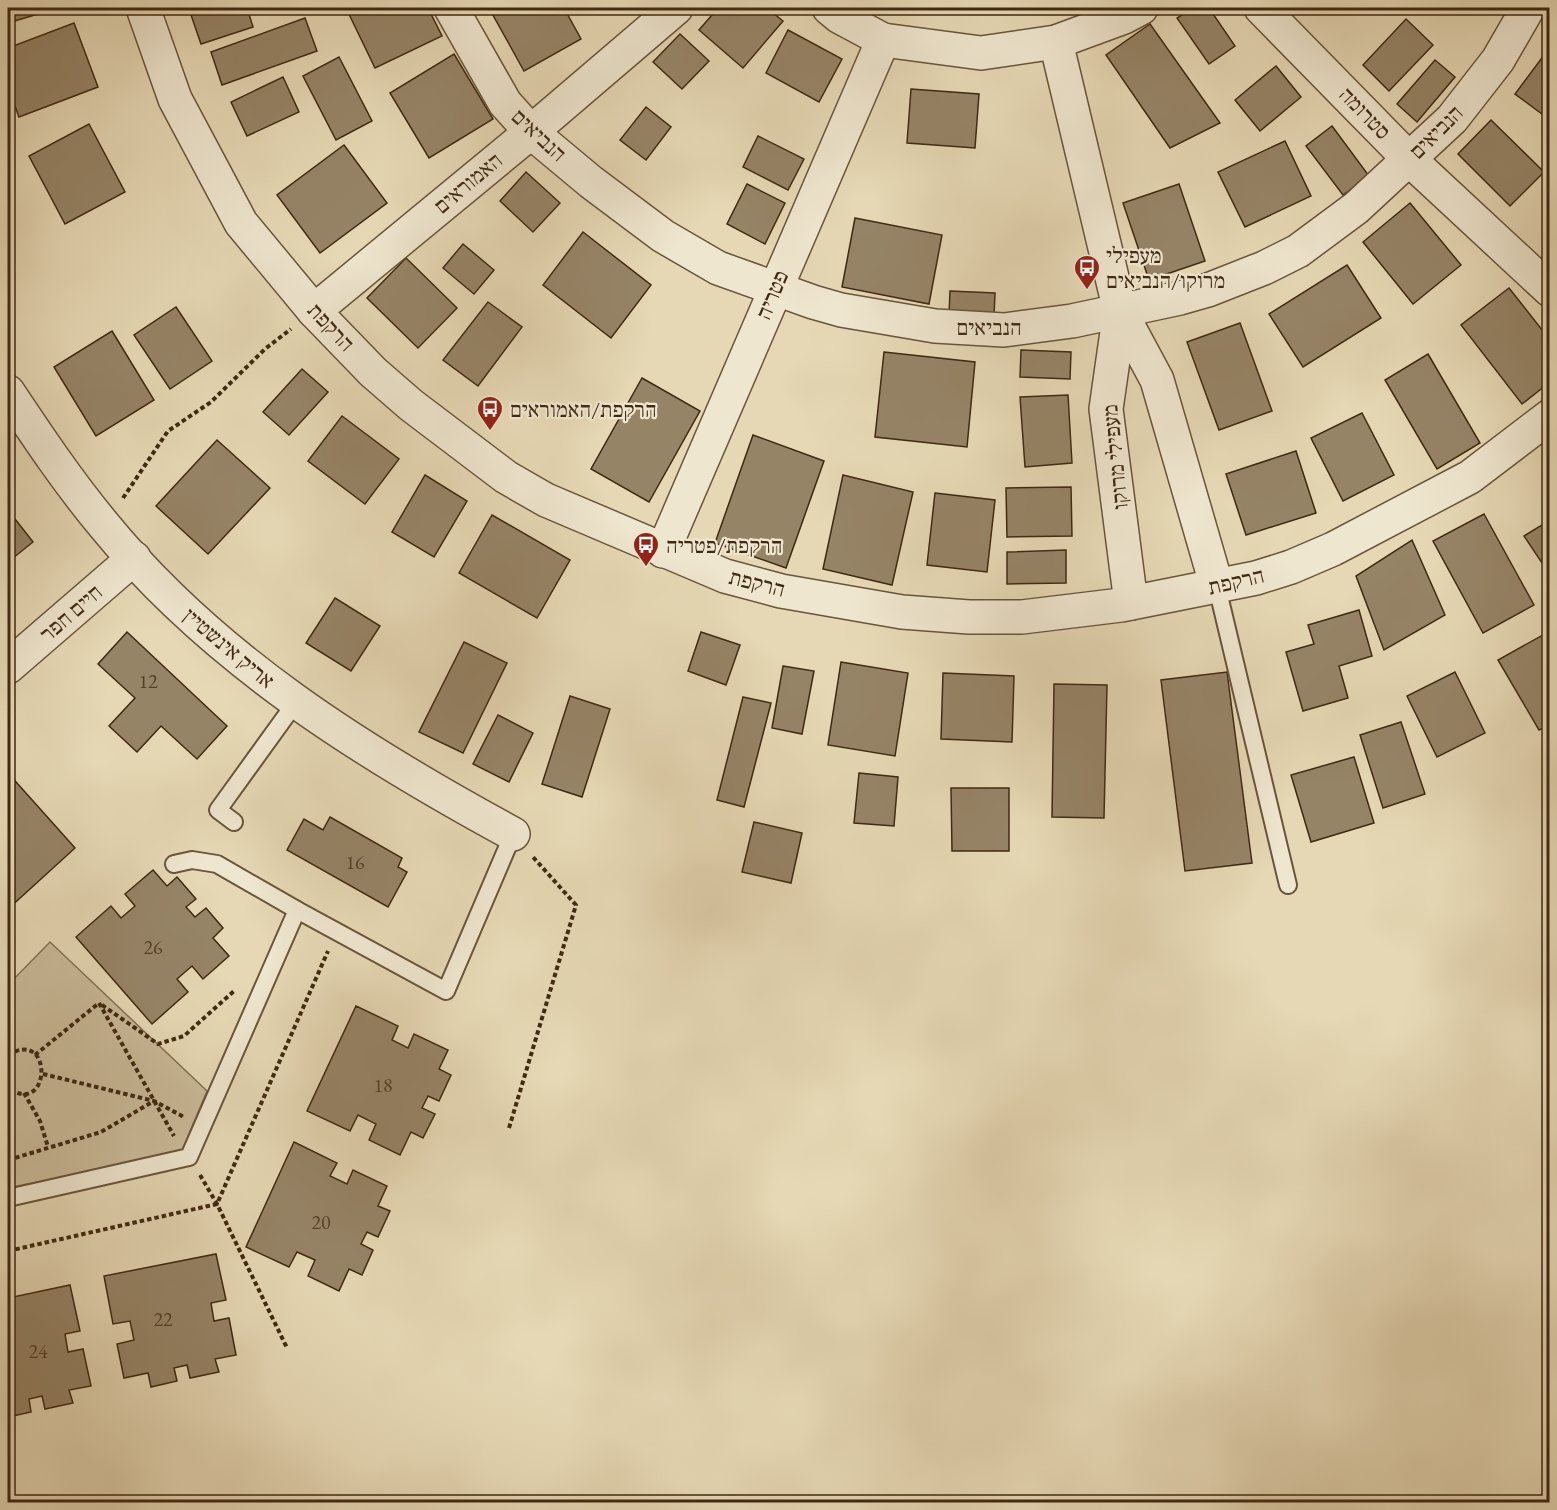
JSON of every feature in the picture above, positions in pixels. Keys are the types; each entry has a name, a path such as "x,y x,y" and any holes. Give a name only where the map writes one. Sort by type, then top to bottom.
{"street":[{"name":"הרקפת","path":"143,8 175,99 241,223 314,311 373,372 411,405 506,477 546,500 725,576 770,588 902,612 969,617 1022,617 1131,603 1217,586 1291,567 1334,549 1470,477 1550,416"},
{"name":"הנביאים","path":"451,8 505,103 531,132 591,182 663,236 718,268 842,310 935,326 1004,330 1072,321 1179,298 1208,290 1264,268 1298,251 1356,208 1452,119 1498,60 1528,8"},
{"name":"האמוראים","path":"314,311 531,132 675,8"},
{"path":"829,8 840,18 883,40 981,53 1056,42 1142,8"},
{"name":"סטרומה","path":"1262,8 1409,159 1550,290"},
{"name":"פטריה","path":"663,551 883,40"},
{"name":"מעפילי מרוקו","path":"1056,42 1120,311 1157,380 1217,586"},
{"name":"מעפילי מרוקו","path":"1120,311 1106,409 1131,603"},
{"name":"אריק אינשטיין","path":"8,392 50,456 104,526 161,588 223,645 296,702 357,745 432,790 513,834"},
{"name":"חיים חפר","path":"8,667 134,558"}],"lane":[{"path":"1217,586 1288,885"},
{"path":"234,822 218,810 296,702"},
{"path":"174,864 192,860 218,864 446,991 513,834"},
{"path":"8,1198 189,1157 297,910"}],"path":[{"path":"104,526 168,431 211,402 265,349 314,311"},
{"path":"509,1128 576,905 513,834"},
{"path":"99,1003 158,1044 184,1036 236,990"},
{"path":"35,1055 99,1003"},
{"path":"99,1003 176,1140"},
{"path":"8,1054 22,1050 35,1055 43,1074 37,1087 24,1093 16,1093 8,1088"},
{"path":"43,1074 154,1101"},
{"path":"24,1093 40,1121 48,1148"},
{"path":"8,1160 101,1132 154,1101"},
{"path":"189,1157 217,1204 287,1348"}],"shaded area":[{"path":"50,942 207,1091 181,1153 8,1188 8,985"}],"building":[{"path":"8,8 58,8 8,23"},
{"path":"247,8 253,27 201,44 189,9"},
{"path":"346,8 428,8 442,36 375,68"},
{"path":"489,8 564,8 581,39 524,71"},
{"path":"718,8 767,8 783,21 743,68 699,30"},
{"path":"1193,8 1209,8 1235,46 1209,64 1177,18"},
{"path":"305,18 317,51 222,85 211,52"},
{"path":"1406,19 1433,45 1389,91 1363,65"},
{"path":"74,23 98,87 19,117 8,87 8,48"},
{"path":"1150,24 1220,123 1170,148 1106,55"},
{"path":"788,30 842,59 819,102 766,73"},
{"path":"680,34 709,61 682,89 653,62"},
{"path":"1550,47 1550,120 1515,94"},
{"path":"454,54 493,119 429,158 390,93"},
{"path":"339,57 372,121 336,140 303,76"},
{"path":"1435,60 1455,77 1417,122 1397,104"},
{"path":"1276,66 1301,97 1260,131 1235,100"},
{"path":"283,77 299,112 247,136 231,102"},
{"path":"911,89 979,94 975,148 907,143"},
{"path":"646,107 671,127 646,160 620,140"},
{"path":"1491,120 1544,172 1510,206 1458,154"},
{"path":"89,124 125,192 65,224 29,156"},
{"path":"1332,126 1369,176 1343,195 1306,146"},
{"path":"758,136 804,159 788,190 743,167"},
{"path":"1285,141 1311,196 1245,227 1218,172"},
{"path":"344,145 387,203 320,253 277,195"},
{"path":"526,172 560,203 533,232 500,201"},
{"path":"747,184 785,203 765,244 727,224"},
{"path":"1179,184 1205,261 1149,280 1123,203"},
{"path":"1410,203 1461,265 1413,304 1363,242"},
{"path":"855,218 942,235 929,304 842,287"},
{"path":"583,232 651,285 611,338 543,285"},
{"path":"463,244 494,270 474,294 443,268"},
{"path":"406,258 457,308 418,348 367,298"},
{"path":"1347,265 1381,318 1303,367 1269,314"},
{"path":"1509,288 1550,340 1550,382 1522,404 1461,325"},
{"path":"950,291 995,293 994,317 949,315"},
{"path":"488,302 522,327 478,386 443,360"},
{"path":"176,307 212,361 170,389 134,335"},
{"path":"1240,323 1272,411 1219,430 1187,342"},
{"path":"112,331 154,400 96,436 54,367"},
{"path":"1021,350 1071,352 1070,379 1020,377"},
{"path":"884,352 975,362 967,447 875,437"},
{"path":"1428,354 1480,443 1437,469 1385,380"},
{"path":"302,369 328,392 289,435 263,412"},
{"path":"642,378 700,411 649,502 591,469"},
{"path":"1068,395 1072,463 1025,467 1020,397"},
{"path":"1362,413 1394,475 1343,501 1311,438"},
{"path":"342,416 399,459 365,504 308,461"},
{"path":"753,435 824,461 786,568 715,543"},
{"path":"217,440 270,488 208,554 156,506"},
{"path":"1296,451 1316,513 1246,535 1226,474"},
{"path":"425,475 467,501 434,557 392,532"},
{"path":"843,475 913,492 892,585 823,569"},
{"path":"1071,487 1072,536 1007,537 1006,488"},
{"path":"935,493 995,500 987,572 927,565"},
{"path":"8,510 33,542 8,562"},
{"path":"1484,514 1534,605 1483,633 1433,541"},
{"path":"492,515 570,560 537,618 459,573"},
{"path":"1550,520 1550,575 1524,536"},
{"path":"1412,540 1445,615 1384,650 1356,576"},
{"path":"1066,550 1066,583 1007,584 1007,552"},
{"path":"335,598 380,626 351,671 306,643"},
{"path":"1359,610 1372,656 1339,666 1348,698 1303,711 1286,652 1314,644 1308,625"},
{"path":"1550,631 1550,725 1539,730 1498,660"},
{"path":"127,632 227,726 197,759 161,726 137,752 109,726 135,698 98,664"},
{"path":"701,632 740,645 726,685 688,671"},
{"path":"464,642 507,663 463,753 419,732"},
{"path":"841,662 908,673 895,756 828,745"},
{"path":"783,666 814,671 802,734 772,728"},
{"path":"1227,672 1252,863 1185,871 1161,680"},
{"path":"1455,672 1485,733 1437,757 1407,696"},
{"path":"943,673 1014,676 1012,742 941,739"},
{"path":"1054,684 1107,685 1104,818 1052,817"},
{"path":"570,696 610,709 582,797 542,784"},
{"path":"743,697 771,703 744,807 717,800"},
{"path":"498,715 533,733 509,782 473,764"},
{"path":"1401,722 1425,794 1383,808 1360,735"},
{"path":"1354,757 1374,823 1311,842 1291,775"},
{"path":"8,773 75,848 8,909"},
{"path":"859,773 898,777 894,826 854,823"},
{"path":"951,788 1009,788 1009,851 952,851"},
{"path":"330,817 402,858 398,867 407,872 388,907 287,850 304,819 323,830"},
{"path":"754,822 802,833 791,883 742,872"},
{"path":"153,870 167,886 177,877 196,899 186,907 195,917 206,908 223,928 213,938 229,956 203,979 192,966 177,979 188,992 152,1024 76,937 111,906 121,918 135,906 125,894"},
{"path":"356,1006 398,1026 392,1040 408,1048 414,1034 448,1050 439,1069 451,1075 439,1101 428,1096 422,1108 435,1114 423,1138 411,1132 400,1155 369,1140 376,1124 358,1115 350,1131 307,1111"},
{"path":"294,1142 337,1163 330,1176 347,1184 353,1170 387,1186 378,1206 390,1211 378,1237 367,1232 361,1244 373,1250 362,1275 349,1269 339,1291 308,1276 315,1260 297,1252 289,1267 246,1247"},
{"path":"216,1254 226,1300 211,1303 214,1321 229,1318 236,1355 215,1359 219,1372 190,1378 187,1365 174,1368 177,1381 151,1387 148,1373 124,1378 117,1344 134,1340 130,1321 113,1324 104,1276"},
{"path":"70,1285 80,1331 65,1334 68,1352 83,1349 91,1386 69,1390 73,1403 45,1409 42,1396 29,1399 31,1412 8,1417 8,1298"}],"place":[{"name":"מעפילי מרוקו/הנביאים","path":"1087,291"},
{"name":"הרקפת/האמוראים","path":"490,432"},
{"name":"הרקפת/פטריה","path":"646,568"}]}
